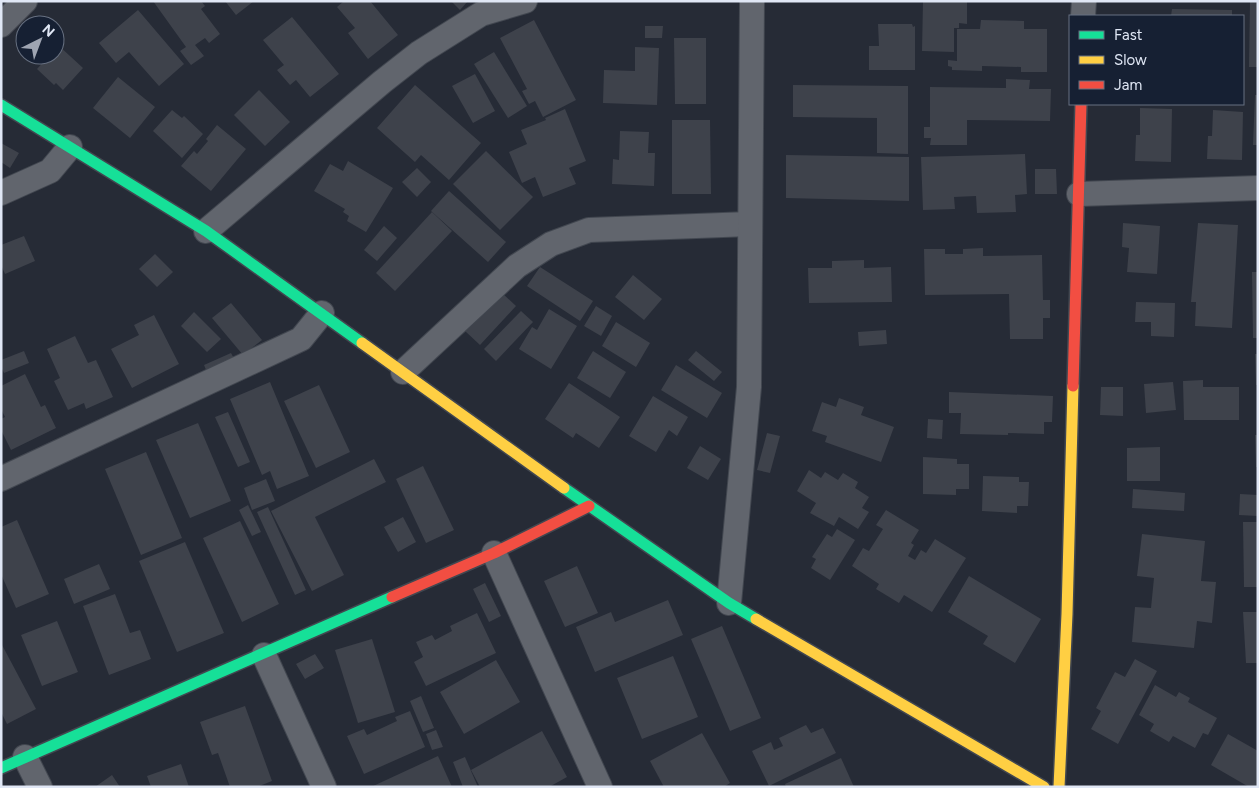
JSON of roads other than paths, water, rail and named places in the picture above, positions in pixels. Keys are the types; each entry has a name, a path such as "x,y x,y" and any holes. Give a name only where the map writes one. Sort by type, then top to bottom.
{"street":[{"path":"1,25 25,1"},
{"path":"206,231 419,53 481,14 525,1"},
{"path":"729,603 749,386 752,1"},
{"path":"1083,15 1084,1"},
{"path":"1,105 206,231 589,506 729,603 1044,787"},
{"path":"1058,787 1067,614 1081,105"},
{"path":"1,193 50,171 70,147"},
{"path":"1079,194 1258,188"},
{"path":"403,372 517,266 551,244 589,230 750,224"},
{"path":"1,479 301,339 322,313"},
{"path":"1,768 494,554 589,506"},
{"path":"494,554 600,787"},
{"path":"264,655 324,787"},
{"path":"25,758 40,787"}]}
